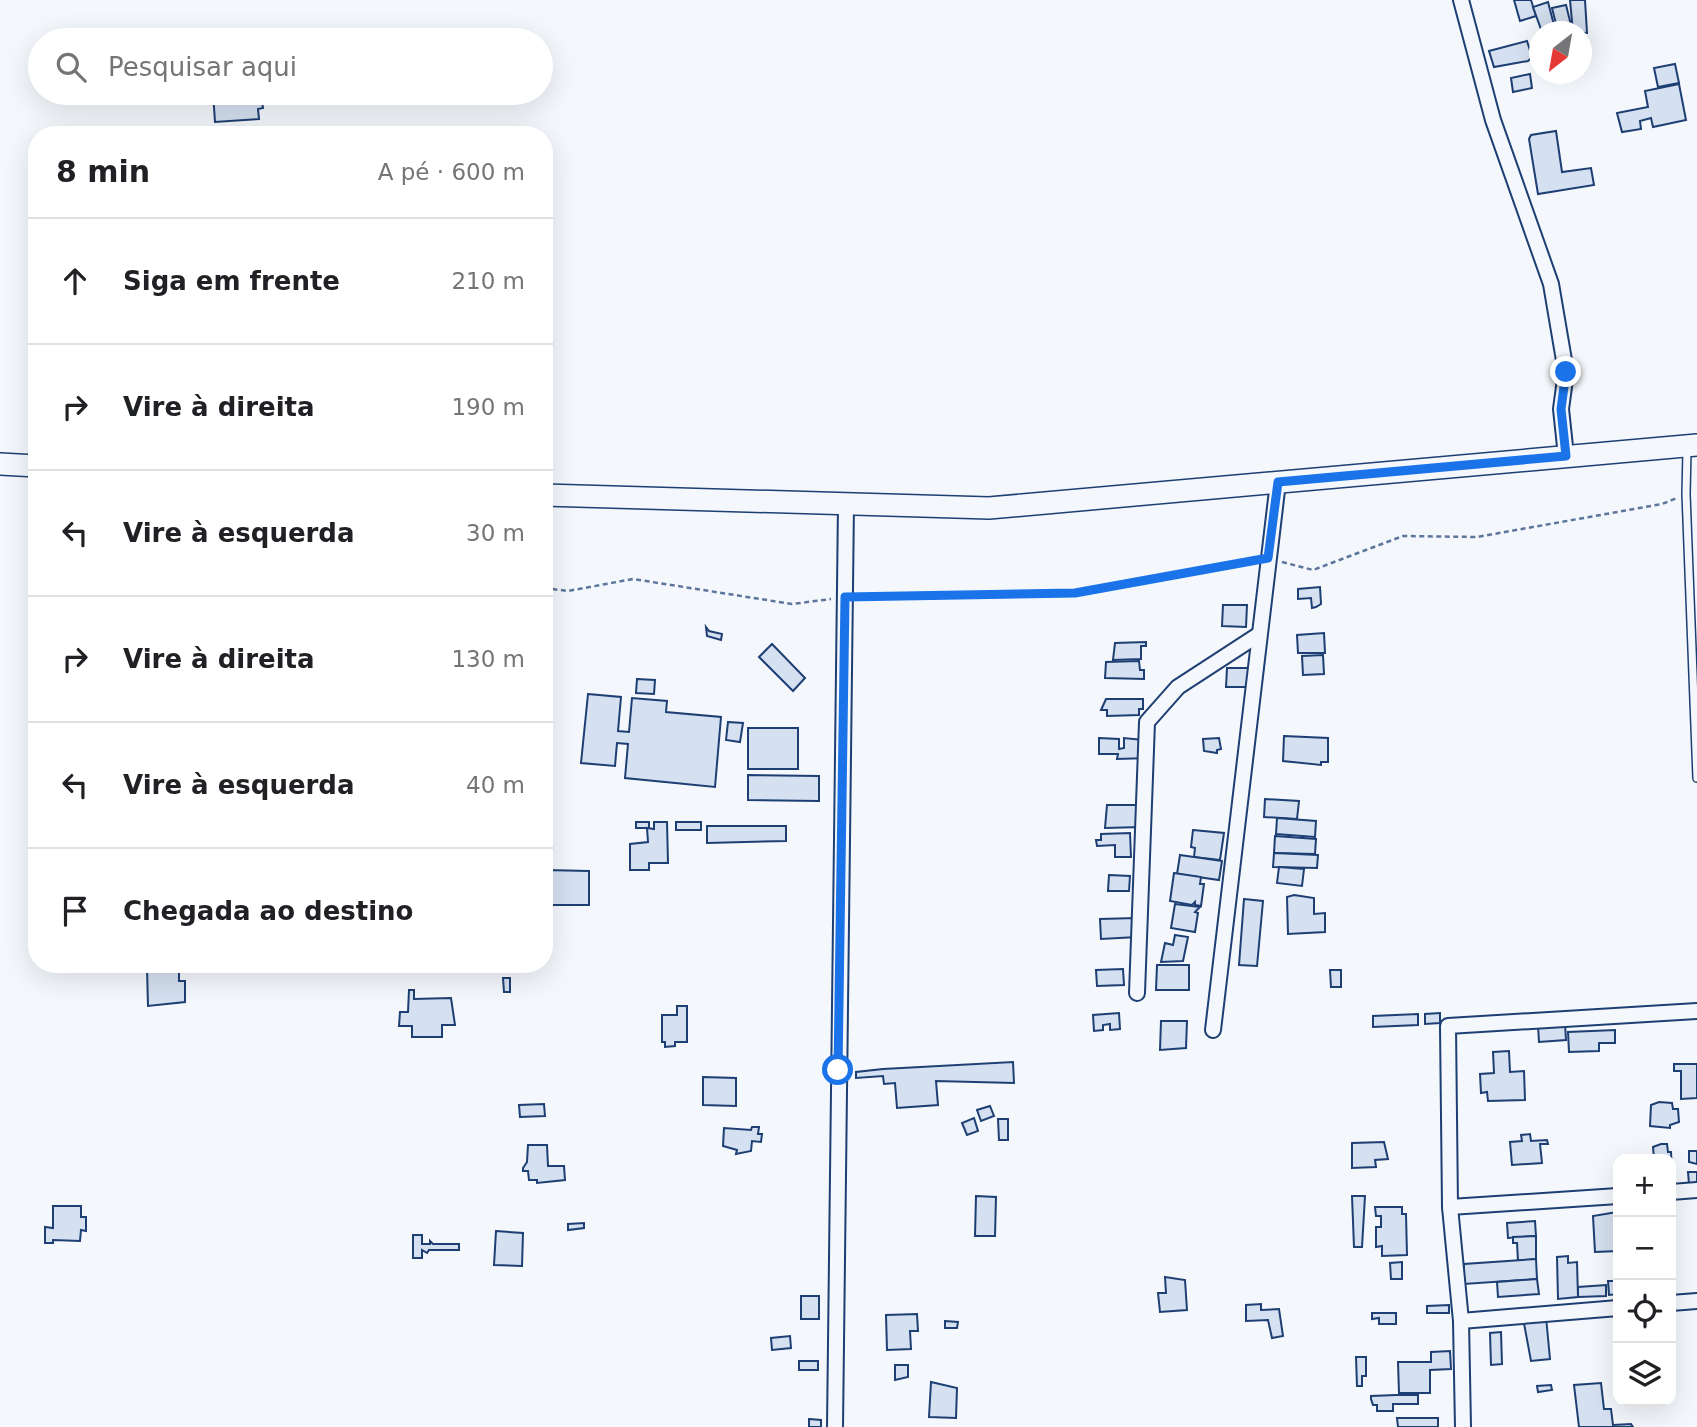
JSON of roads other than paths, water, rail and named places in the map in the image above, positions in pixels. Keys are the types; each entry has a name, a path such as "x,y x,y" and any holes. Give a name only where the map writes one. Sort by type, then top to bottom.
{"main road":[{"path":"553,495 989,508 1692,445"},
{"path":"0,464 28,466"}],"street":[{"path":"1461,0 1493,120 1551,284 1566,372 1561,409 1566,456"},
{"path":"1213,1030 1278,482"},
{"path":"835,1427 846,504"},
{"path":"1137,993 1147,722 1178,687 1258,635"},
{"path":"1462,1427 1461,1321 1450,1207 1448,1026 1697,1011"},
{"path":"1676,1192 1697,1190"},
{"path":"1450,1207 1613,1196"},
{"path":"1676,1303 1697,1301"},
{"path":"1461,1321 1613,1308"}],"lane":[{"path":"1692,445 1686,494 1697,778"}]}
